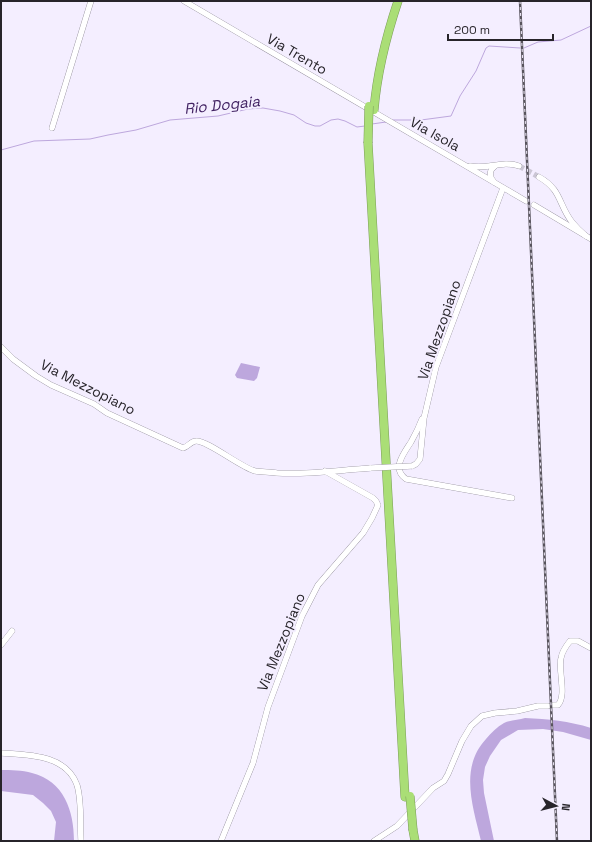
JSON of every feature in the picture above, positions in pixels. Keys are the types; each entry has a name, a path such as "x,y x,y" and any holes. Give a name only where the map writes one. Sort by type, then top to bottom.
{"highway":[{"path":"393,1 380,44 372,82 371,143 411,841"},
{"path":"371,108 384,47 398,1"},
{"path":"411,830 415,841"}],"street":[{"path":"52,128 92,1"},
{"name":"Via Trento","path":"184,1 399,128"},
{"name":"Via Isola","path":"399,128 488,176"},
{"name":"Via Isola","path":"460,162 477,168 497,164 519,166"},
{"path":"488,176 497,164"},
{"path":"486,167 489,169 488,176"},
{"path":"488,176 503,188 526,201"},
{"path":"539,177 552,186 572,223 588,237"},
{"name":"Via Mezzopiano","path":"1,347 13,359 30,372 51,385 94,404 107,413 153,433 178,446 185,448 195,441 201,442 255,471 292,474 412,466 420,459 426,409 436,367 503,188"},
{"path":"534,205 554,217 567,222 568,217"},
{"path":"561,219 563,205"},
{"path":"561,219 588,237"},
{"path":"426,409 418,430 405,450 399,464 402,476 406,479 512,498"},
{"name":"Via Mezzopiano","path":"222,841 253,763 268,707 302,616 318,585 363,533 378,505 373,498 325,471"},
{"path":"1,645 12,631"},
{"path":"374,841 397,826 433,788 444,781 462,741 471,726 482,716 495,712 517,711 538,706 558,705 562,700 560,659 568,644 573,640 591,648"},
{"path":"1,753 40,757 60,765 68,771 76,784 79,794 81,841"}],"shaded area":[{"path":"241,363 260,367 257,378 254,381 237,378 235,375"},
{"path":"525,718 558,721 591,728 591,740 563,732 543,729 518,730 501,740 490,756 485,767 483,780 484,793 494,841 481,841 470,788 470,775 473,762 478,750 492,732 506,722"},
{"path":"1,770 28,772 43,777 52,783 59,790 69,808 74,830 74,841 54,841 56,822 51,811 33,795 1,791"}],"waterway":[{"name":"Rio Dogaia","path":"524,48 538,42 561,40 591,26"},
{"name":"Rio Dogaia","path":"393,120 421,120 451,116 460,96 476,71 486,48 489,46 520,48"},
{"name":"Rio Dogaia","path":"1,150 34,141 90,139 136,130 170,120 218,116 248,109 263,108 294,115 306,123 315,126 320,126 331,120 338,119 357,127 365,126"},
{"name":"Rio Dogaia","path":"372,124 386,122"}],"tunnel":[{"path":"519,166 539,177"}],"railway":[{"path":"520,1 557,841"}]}
